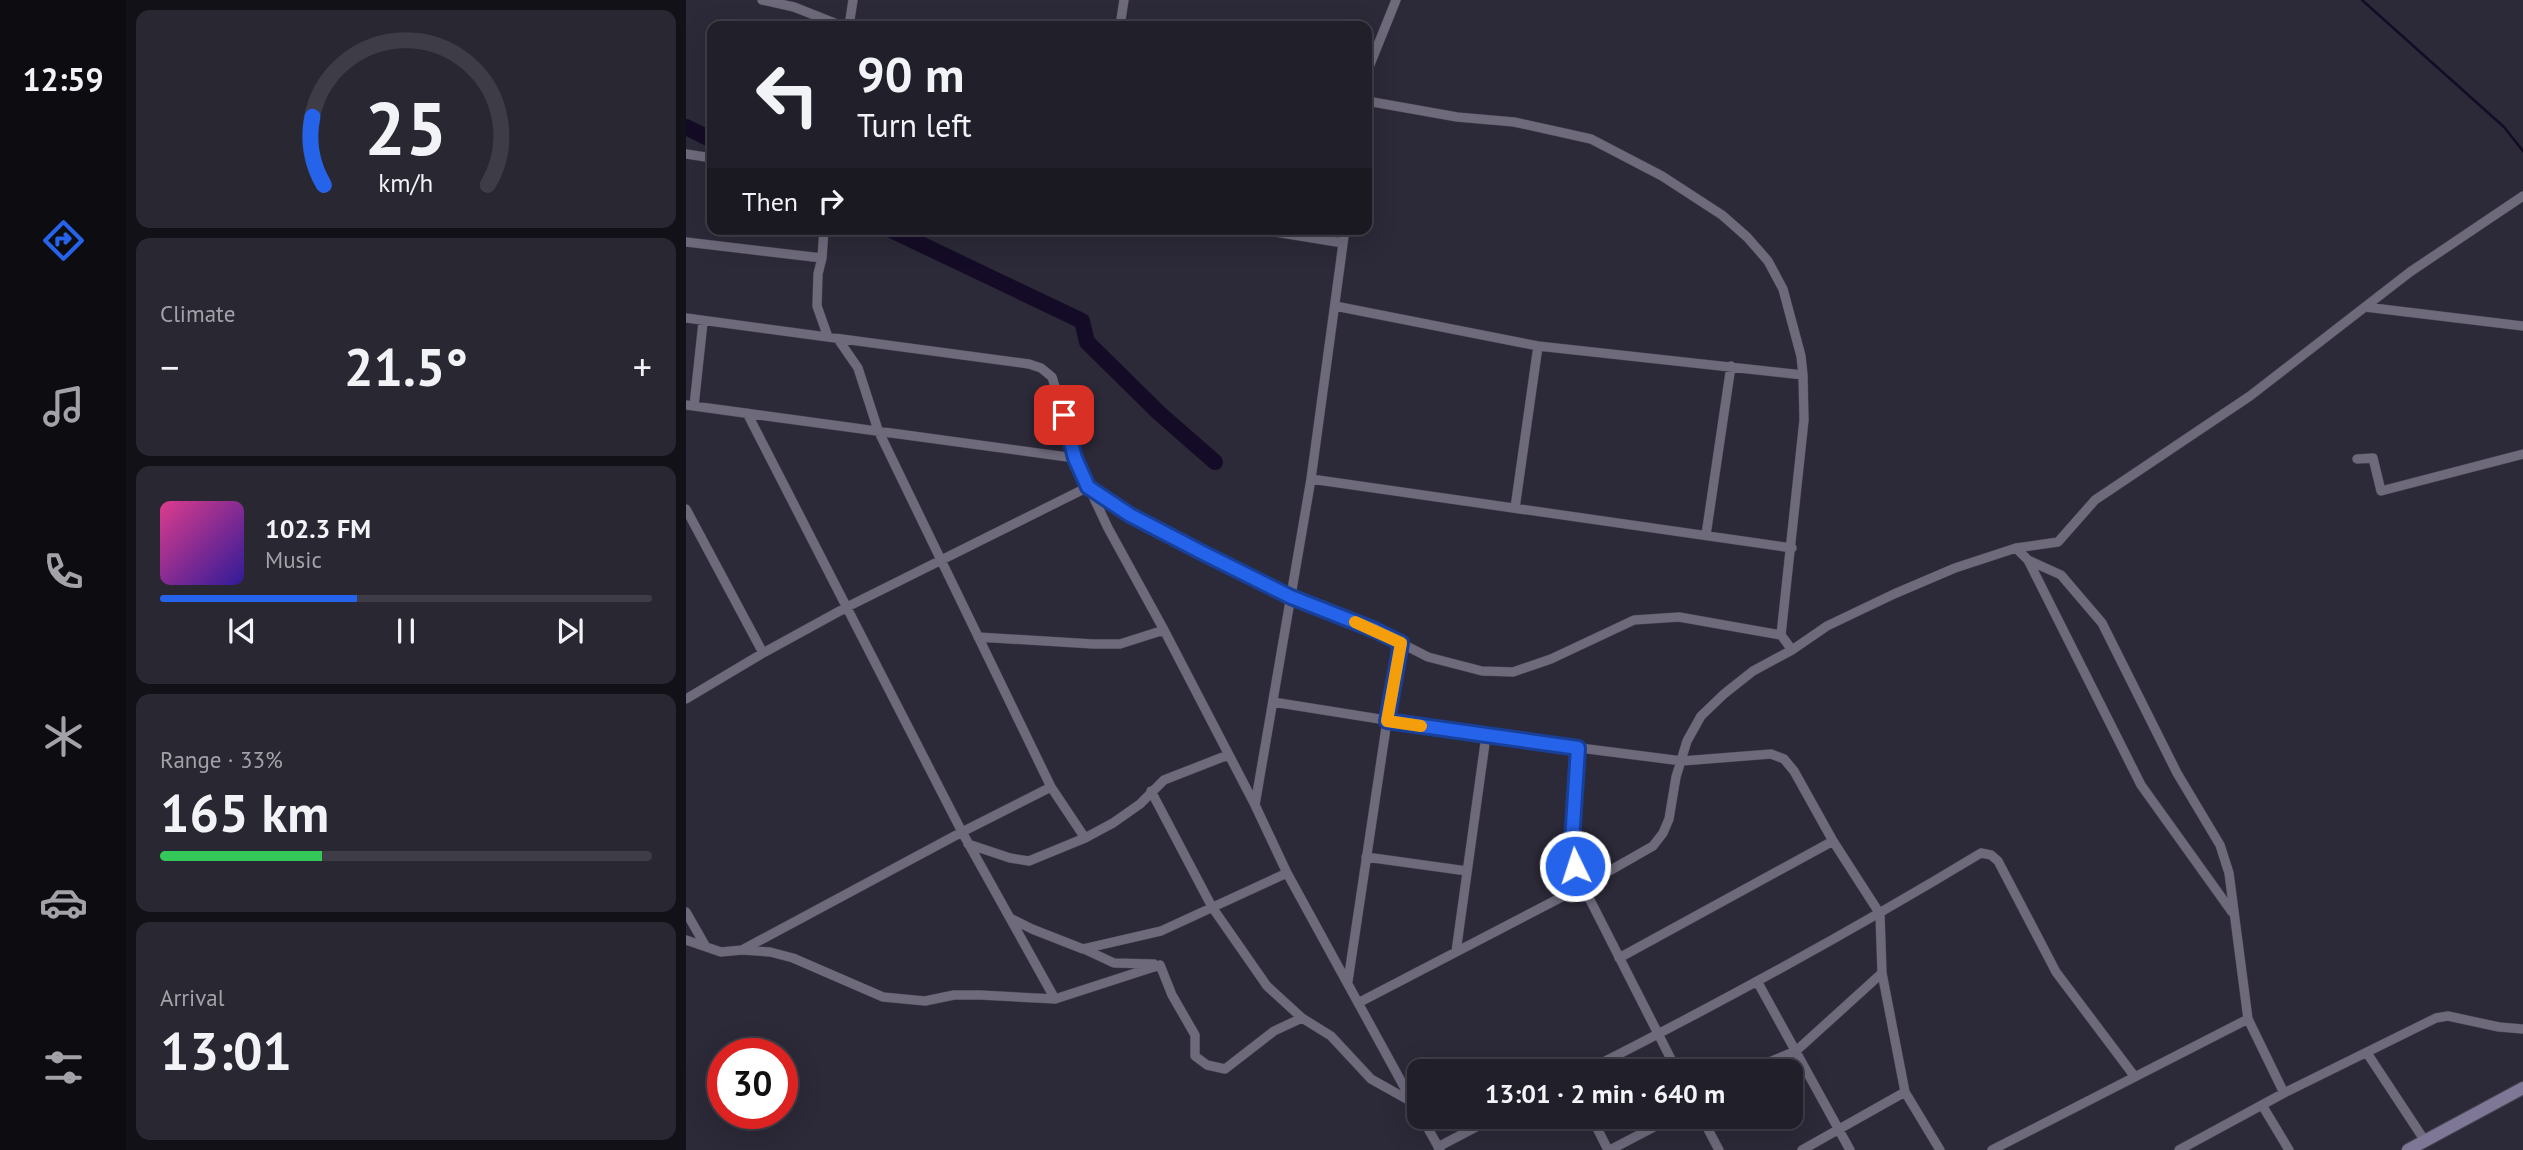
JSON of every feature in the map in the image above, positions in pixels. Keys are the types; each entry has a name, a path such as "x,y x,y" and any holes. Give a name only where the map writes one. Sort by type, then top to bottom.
{"street":[{"path":"762,0 829,21"},
{"path":"850,21 853,0"},
{"path":"1122,21 1124,0"},
{"path":"1372,60 1396,0"},
{"path":"1372,102 1457,117 1514,122 1591,139 1662,176 1722,215 1747,237 1768,261 1783,289 1801,356 1804,420 1782,635 1793,650"},
{"path":"686,154 707,157"},
{"path":"1358,1003 1583,886 1653,846 1669,819 1676,778 1687,741 1701,716 1753,671 1793,650 1827,626 1955,568 2016,548 2058,542 2095,500 2250,396 2410,272 2523,196"},
{"path":"824,235 817,306 833,338 858,368 878,430 940,561 1051,787 1085,838"},
{"path":"1293,235 1343,243"},
{"path":"1255,805 1311,479 1344,235"},
{"path":"686,242 822,258"},
{"path":"1335,306 1538,346 1802,375"},
{"path":"2365,307 2523,326"},
{"path":"686,318 1029,364 1041,368 1052,377 1075,458 1108,528 1255,805 1287,873 1407,1092"},
{"path":"703,322 690,405 1075,458"},
{"path":"1515,508 1538,346"},
{"path":"1706,535 1731,366"},
{"path":"747,413 968,844 1055,999"},
{"path":"2357,459 2373,457 2381,491 2523,454"},
{"path":"1311,479 1792,548"},
{"path":"686,699 847,607 1088,487"},
{"path":"1088,487 1130,515 1291,597 1375,630 1428,657 1482,671 1513,672 1551,659 1634,620 1679,617 1782,635"},
{"path":"686,509 763,653"},
{"path":"2016,548 2028,560 2141,785 2235,915"},
{"path":"2028,560 2061,575 2102,623 2177,772 2220,845 2235,915 2248,1019 2284,1093"},
{"path":"978,637 1093,644 1121,643 1164,630"},
{"path":"1348,981 1401,643"},
{"path":"1273,702 1486,736 1682,761 1771,754 1784,760 1794,771 1833,841 1880,914 1882,973 1905,1092 1940,1150"},
{"path":"1456,952 1486,736"},
{"path":"1578,748 1572,841 1575,866 1671,1059"},
{"path":"968,844 1010,858 1029,861 1085,838 1113,823 1140,804 1164,780 1228,755"},
{"path":"742,950 1051,787"},
{"path":"1151,791 1212,907 1267,986 1302,1018 1331,1036 1371,1079 1407,1100"},
{"path":"1619,958 1833,841"},
{"path":"1610,1059 1880,914 1981,853 1991,855 1998,861 2067,989 2135,1077"},
{"path":"1366,857 1467,871"},
{"path":"1083,949 1161,931 1287,873"},
{"path":"686,912 706,947"},
{"path":"1008,917 1114,963 1160,965"},
{"path":"686,940 721,952 770,952 793,958 883,997 925,1001 954,995 1055,999 1160,965"},
{"path":"1160,965 1172,995 1195,1035 1195,1056 1207,1065 1225,1069 1274,1031 1302,1018"},
{"path":"1776,1059 1796,1051 1882,973"},
{"path":"1757,981 1850,1150"},
{"path":"2179,1150 2284,1093 2436,1018 2448,1016 2499,1027 2523,1029"},
{"path":"1992,1150 2248,1019"},
{"path":"2367,1053 2424,1142"},
{"path":"2408,1150 2523,1088"},
{"path":"1802,1150 1905,1092"},
{"path":"2262,1105 2289,1150"},
{"path":"1428,1129 1439,1148 1473,1129"},
{"path":"1598,1129 1609,1150 1650,1129"},
{"path":"1708,1129 1719,1150"}],"waterway":[{"path":"2362,0 2504,127 2523,151"},
{"path":"686,127 707,138"},
{"path":"902,235 1082,321 1087,342 1159,413 1215,462"}],"slow traffic":[{"path":"1355,622 1401,643 1387,721 1421,726"}],"route":[{"path":"1064,415 1075,458 1088,487 1130,515 1291,597 1401,643 1387,721 1578,748 1572,841 1575,866"}]}
